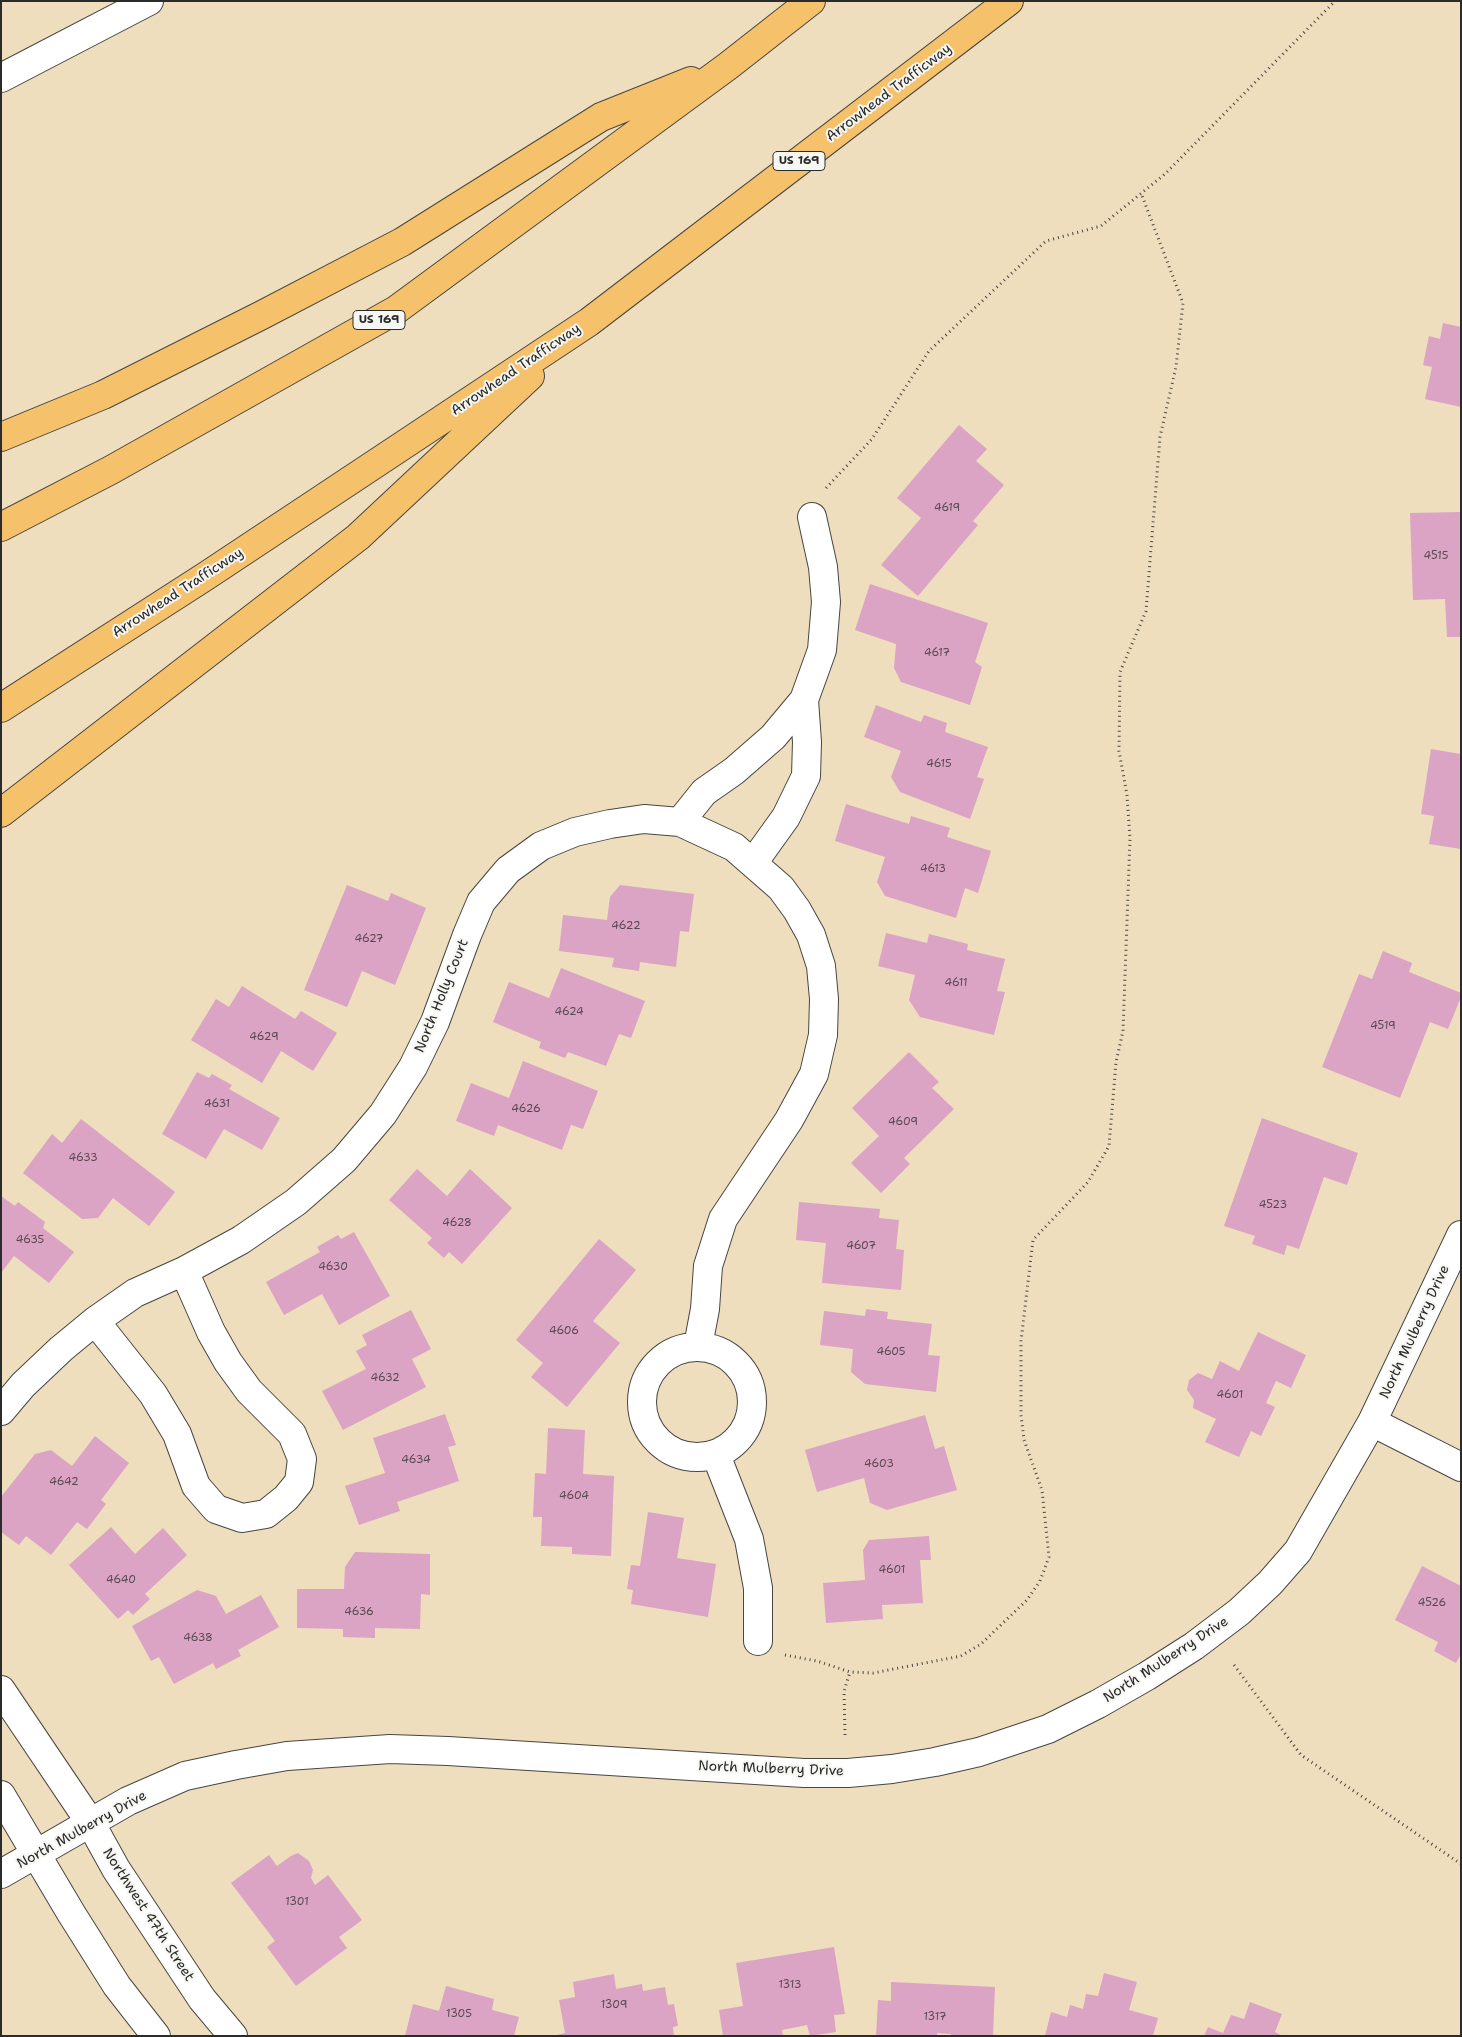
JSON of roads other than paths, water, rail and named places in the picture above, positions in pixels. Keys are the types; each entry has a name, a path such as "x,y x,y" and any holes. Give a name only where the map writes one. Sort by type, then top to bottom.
{"highway":[{"name":"US 169","path":"1,528 111,470 396,310 728,66 811,1"},
{"name":"Arrowhead Trafficway","path":"1,708 206,576 589,322 1009,1"},
{"path":"1,438 103,395 402,242 601,117 728,66"},
{"path":"1,813 358,537 589,322"}],"street":[{"path":"1,78 149,1"},
{"path":"680,822 704,792 734,771 772,737 804,700 822,650 826,602 823,567 812,517"},
{"path":"753,863 786,817 806,776 807,742 804,700"},
{"name":"North Holly Court","path":"1,1411 23,1385 61,1349 95,1321 135,1293 184,1272 241,1240 296,1202 344,1160 383,1114 413,1067 435,1022 481,902 508,870 541,846 575,832 644,819 680,822 734,847 781,888 797,910 810,935 821,966 824,999 824,1035 814,1074 789,1120 723,1219 708,1266 698,1346"},
{"name":"North Mulberry Drive","path":"1,1874 36,1856 128,1801 185,1776 287,1756 390,1749 804,1773 848,1773 936,1762 979,1752 1048,1729 1098,1704 1178,1656 1239,1612 1270,1583 1298,1551 1372,1422 1461,1235"},
{"path":"95,1321 153,1394 177,1434 196,1486 216,1509 242,1518 266,1514 286,1498 299,1482 302,1459 292,1434 249,1391 228,1362 211,1332 184,1272"},
{"path":"698,1346 723,1353 742,1370 752,1394 750,1419 737,1441 716,1455 692,1458 668,1451 650,1434 641,1411 643,1387 654,1366 674,1351 698,1346"},
{"path":"1372,1422 1461,1467"},
{"path":"716,1455 749,1539 758,1588 758,1641"},
{"name":"Northwest 47th Street","path":"1,1690 90,1822 116,1869 202,1999 233,2036"},
{"path":"1,1795 36,1856 117,1986 156,2036"}]}
